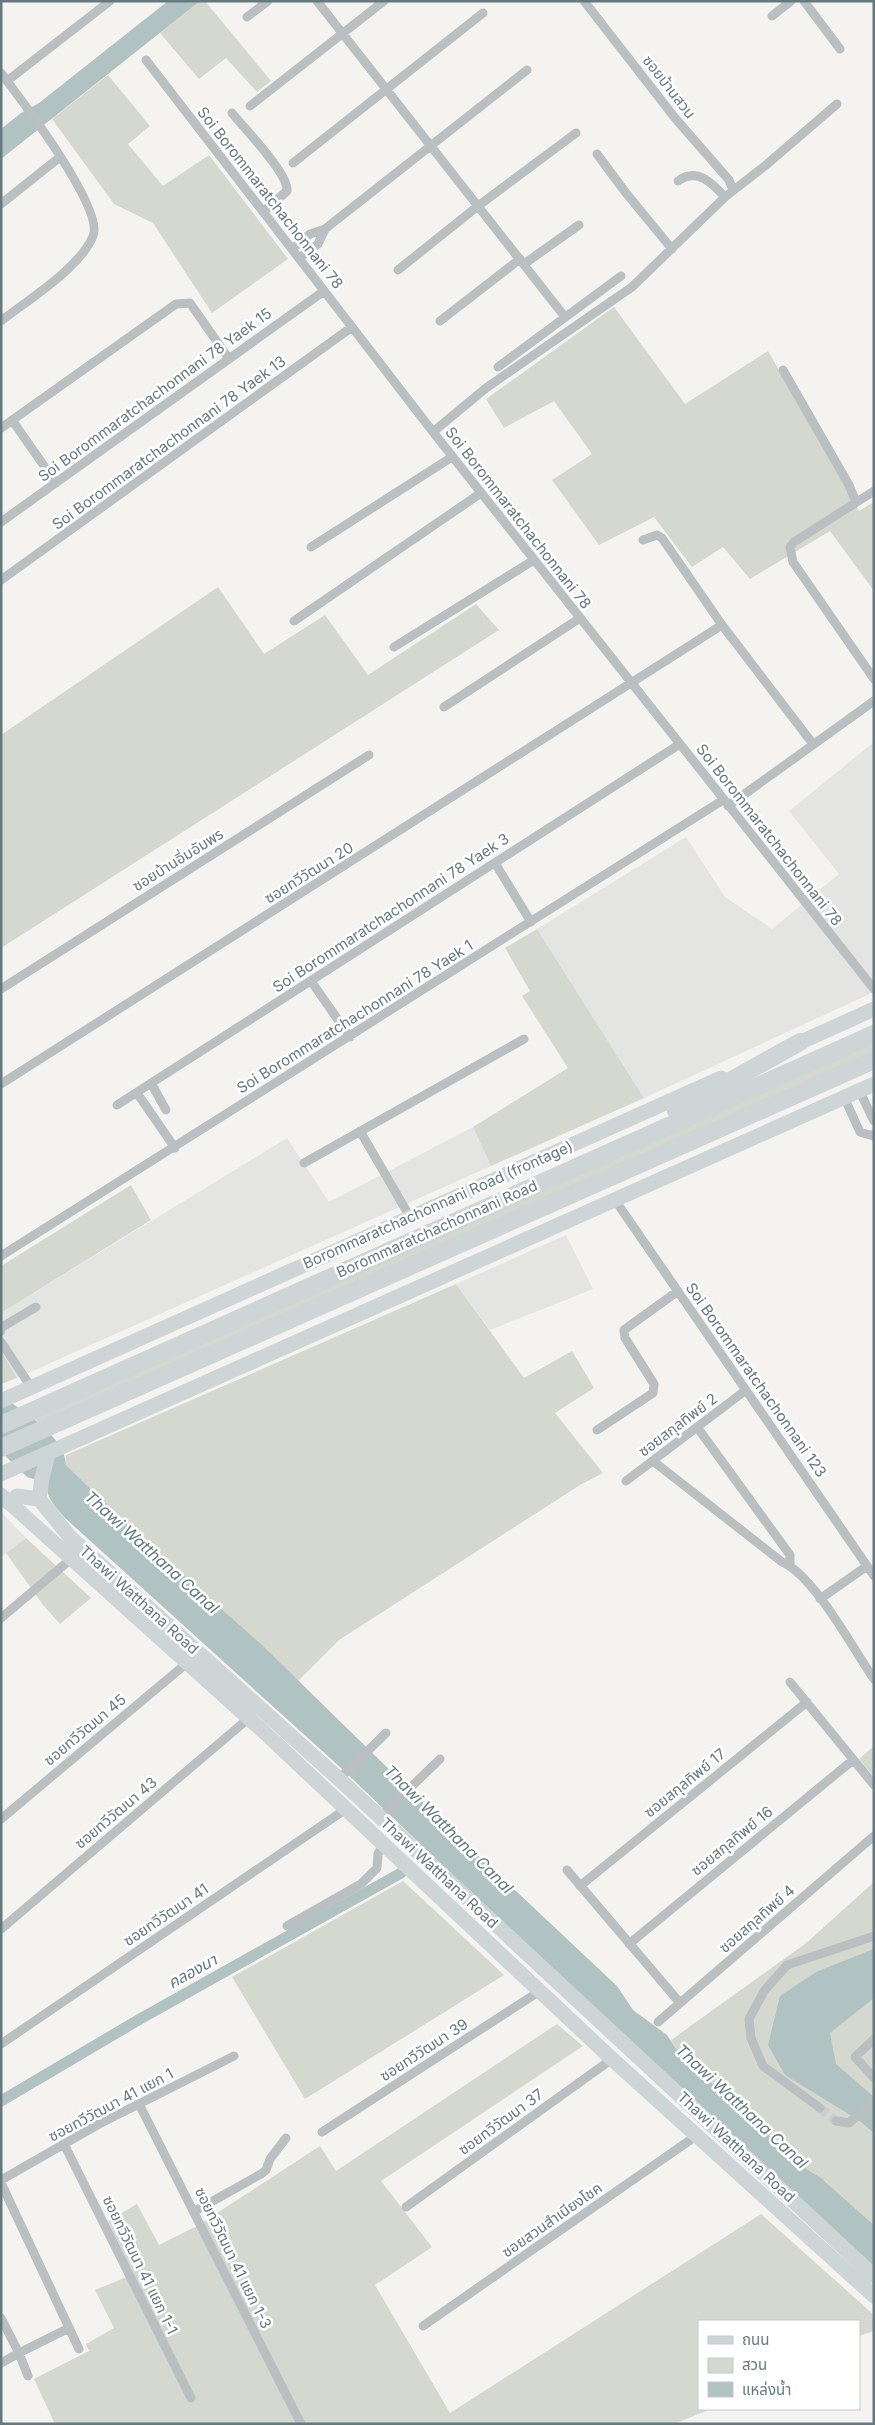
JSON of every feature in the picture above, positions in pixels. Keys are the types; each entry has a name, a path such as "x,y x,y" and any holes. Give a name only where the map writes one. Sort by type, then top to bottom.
{"highway":[{"name":"Borommaratchachonnani Road","path":"1,1425 874,1034"},
{"path":"584,1164 800,1042"},
{"name":"Borommaratchachonnani Road","path":"1,1448 874,1060"}],"main road":[{"name":"Borommaratchachonnani Road (frontage)","path":"1,1401 874,1009"},
{"path":"1,1474 874,1084"},
{"path":"5,1499 17,1496 39,1499 48,1454"},
{"name":"Thawi Watthana Road","path":"5,1499 249,1718 612,2060 874,2296"},
{"name":"Thawi Watthana Road","path":"39,1499 70,1537 384,1814 874,2276"},
{"path":"814,2241 824,2229"}],"street":[{"path":"1,320 74,264 87,249 95,234 94,221 89,206 54,147 19,95 4,77 110,1"},
{"path":"247,17 268,1"},
{"path":"317,1 565,317"},
{"path":"250,106 384,1"},
{"name":"ซอยบ้านสวน","path":"584,1 675,118 729,180 734,190"},
{"path":"772,16 791,1"},
{"path":"804,1 840,49"},
{"path":"293,163 483,13"},
{"name":"Soi Borommaratchachonnani 78","path":"146,60 452,457 874,989"},
{"path":"292,249 310,234 325,229 527,70"},
{"path":"433,432 486,388 632,287 725,197 766,165 837,104"},
{"path":"232,113 278,170 287,186 286,191 263,212"},
{"path":"398,270 478,206 576,134"},
{"path":"597,154 626,193 672,248"},
{"path":"1,204 60,157"},
{"path":"678,181 686,175 695,174 712,183 725,197"},
{"path":"440,321 522,262 579,225"},
{"path":"299,258 318,244 325,229"},
{"path":"498,367 621,276"},
{"name":"Soi Borommaratchachonnani 78 Yaek 15","path":"1,522 324,291"},
{"path":"1,428 176,304 190,303 229,359"},
{"name":"Soi Borommaratchachonnani 78 Yaek 13","path":"1,580 352,327"},
{"path":"783,370 849,485 856,502"},
{"path":"12,420 56,483"},
{"path":"311,547 452,457"},
{"path":"874,490 794,542 790,547 793,562 874,679"},
{"path":"294,621 481,493"},
{"path":"643,540 651,535 657,535 662,538 722,625 813,744"},
{"path":"394,647 534,560"},
{"path":"444,707 580,618"},
{"name":"ซอยทวีวัฒนา 20","path":"1,1084 722,625"},
{"name":"Soi Borommaratchachonnani 78 Yaek 1","path":"1,1256 531,922 726,803 874,701"},
{"name":"Soi Borommaratchachonnani 78 Yaek 3","path":"117,1105 680,744"},
{"name":"ซอยบ้านอิ่มอัมพร","path":"1,989 369,755"},
{"path":"495,863 531,922"},
{"path":"311,981 350,1037"},
{"path":"304,1162 524,1039"},
{"path":"151,1083 166,1110"},
{"path":"859,1090 874,1121"},
{"path":"137,1093 175,1148"},
{"path":"844,1097 860,1132 874,1135"},
{"path":"360,1131 410,1217"},
{"name":"Soi Borommaratchachonnani 123","path":"615,1200 874,1576"},
{"path":"598,1430 653,1393 654,1384 625,1338 624,1330 678,1291"},
{"path":"1,1331 2,1327 14,1318 36,1307"},
{"path":"1,1342 24,1391"},
{"name":"ซอยสกุลทิพย์ 2","path":"626,1481 746,1390"},
{"path":"697,1427 790,1555 790,1565"},
{"path":"653,1460 782,1562 790,1565 820,1599 874,1679"},
{"path":"1,1618 71,1559"},
{"path":"820,1599 867,1566"},
{"name":"ซอยทวีวัฒนา 45","path":"1,1819 187,1663"},
{"path":"790,1682 874,1785"},
{"name":"ซอยสกุลทิพย์ 17","path":"580,1886 807,1702"},
{"name":"ซอยทวีวัฒนา 43","path":"1,1929 249,1718"},
{"path":"342,1776 386,1733"},
{"path":"384,1814 440,1759"},
{"name":"ซอยสกุลทิพย์ 16","path":"629,1944 853,1760"},
{"name":"ซอยทวีวัฒนา 41","path":"1,2044 346,1808"},
{"name":"ซอยสกุลทิพย์ 4","path":"658,2022 874,1836"},
{"path":"287,1926 361,1884 377,1868 378,1854 383,1844"},
{"path":"568,1870 680,2004"},
{"path":"820,2108 763,2066 751,2038 749,2019 764,1991 787,1966 874,1936"},
{"name":"ซอยทวีวัฒนา 39","path":"322,2132 540,1991"},
{"path":"874,2039 855,2057 874,2078"},
{"name":"ซอยทวีวัฒนา 41 แยก 1","path":"1,2181 64,2144 234,2056"},
{"name":"ซอยทวีวัฒนา 37","path":"406,2208 612,2060"},
{"path":"836,2121 845,2124 855,2120 874,2101"},
{"name":"ซอยทวีวัฒนา 41 แยก 1-3","path":"139,2104 195,2211 234,2294 301,2424"},
{"name":"ซอยสวนสำเนียงโชค","path":"423,2326 696,2136"},
{"path":"195,2211 266,2170 270,2160 286,2138"},
{"name":"ซอยทวีวัฒนา 41 แยก 1-1","path":"64,2144 191,2398"},
{"path":"1,2181 79,2349"},
{"path":"1,2318 19,2353 28,2376"},
{"path":"1,2363 69,2328"}],"shaded area":[{"path":"874,742 874,992 644,1098 537,929 686,837 725,897 772,929 839,874 789,811"},
{"path":"473,1127 491,1166 17,1378 1,1350 1,1313 287,1138 329,1202"},
{"path":"566,1235 593,1289 490,1330 456,1284"},
{"path":"1,1512 26,1538 1,1557"}],"green space":[{"path":"200,1 205,1 271,81 257,92 226,58 199,79 160,33"},
{"path":"108,75 150,126 128,144 163,186 209,155 288,259 212,313 153,223 114,204 52,119"},
{"path":"614,307 685,404 768,351 859,511 874,502 874,591 830,531 750,579 723,547 692,567 654,517 599,545 552,480 592,454 554,401 504,428 486,399"},
{"path":"218,587 264,654 325,615 368,675 476,604 499,630 1,948 1,735"},
{"path":"537,929 644,1098 491,1166 473,1127 568,1068 522,996 530,991 505,948"},
{"path":"874,1040 874,1051 40,1423 32,1417"},
{"path":"131,1185 151,1220 1,1313 1,1266"},
{"path":"456,1284 524,1378 572,1351 594,1388 555,1413 603,1473 580,1485 339,1640 298,1681 137,1534 66,1465 66,1455"},
{"path":"1,1350 17,1378 1,1384"},
{"path":"26,1538 91,1598 60,1624 43,1605 6,1553"},
{"path":"874,1746 874,1777 859,1759"},
{"path":"403,1881 504,1975 305,2099 232,1977"},
{"path":"874,1882 874,2225 820,2177 805,2168 679,2053 671,2040 805,1944"},
{"path":"557,2024 583,2046 381,2181 432,2247 375,2285 450,2413 761,2214 874,2315 874,2331 860,2336 860,2320 698,2320 698,2410 709,2410 674,2424 55,2424 34,2379 89,2351 86,2344 114,2328 95,2290 134,2274 108,2221 137,2204 159,2245 197,2226 320,2146 336,2171"}],"water":[{"path":"168,1 200,1 1,159 1,129 21,113 39,103"},
{"name":"Thawi Watthana Canal","path":"1,1396 51,1434 64,1454 66,1465 137,1534 262,1645 450,1829 617,1986 633,2010 667,2035 679,2053 805,2168 820,2177 874,2225 874,2267 509,1929 340,1767 65,1518 49,1498 47,1483 27,1477 1,1452"},
{"path":"874,1949 874,1998 830,2033 836,2064 874,2097 874,2133 860,2121 785,2075 768,2045 780,1996 816,1972"}],"waterway":[{"name":"คลองนา","path":"1,2101 140,2019 401,1873"}],"tunnel":[{"path":"820,2108 836,2121"}]}
